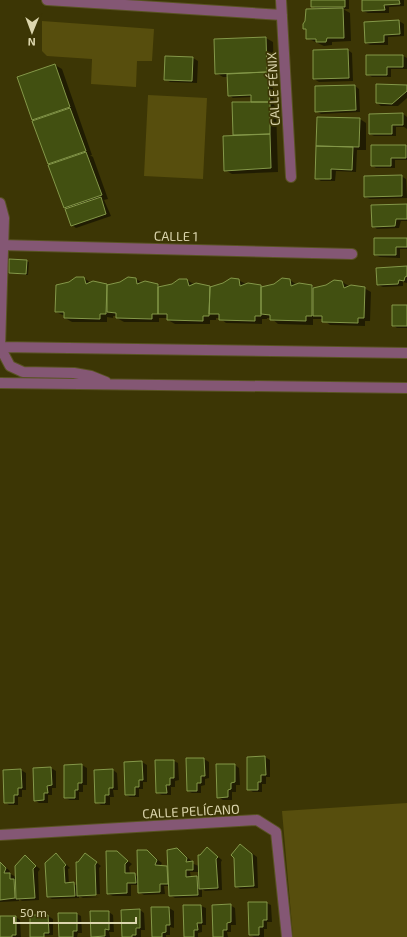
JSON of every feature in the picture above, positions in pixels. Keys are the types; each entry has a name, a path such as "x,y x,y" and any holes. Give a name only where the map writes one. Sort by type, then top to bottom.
{"street":[{"path":"47,0 282,15"},
{"name":"CALLE FÉNIX","path":"281,0 291,177"},
{"path":"0,203 4,218 0,347 10,366 23,372 74,373 90,376 110,384"},
{"name":"CALLE 1","path":"2,245 352,254"},
{"path":"0,347 407,353"},
{"path":"0,383 407,388"},
{"name":"CALLE PELÍCANO","path":"0,836 257,820 276,832 287,937"}],"shaded area":[{"path":"42,21 154,29 152,61 137,61 136,87 91,84 92,59 47,56 42,51"},
{"path":"148,95 207,98 203,179 144,176"},
{"path":"407,803 407,937 293,937 282,811"}],"building":[{"path":"311,0 345,0 345,7 311,7"},
{"path":"362,0 399,0 400,4 384,5 385,10 362,11"},
{"path":"343,8 344,38 327,38 326,42 316,42 316,39 306,39 306,29 303,29 303,24 305,21 306,9"},
{"path":"399,20 400,34 384,35 384,42 365,43 364,22"},
{"path":"266,37 267,72 215,74 214,39"},
{"path":"348,49 349,78 313,79 313,50"},
{"path":"366,55 403,55 403,67 387,67 387,75 366,75"},
{"path":"165,56 193,57 192,81 164,80"},
{"path":"55,64 70,107 32,120 17,77"},
{"path":"267,72 270,102 251,102 251,95 228,96 227,74"},
{"path":"376,84 407,85 407,91 392,104 376,103"},
{"path":"355,85 356,110 315,112 315,86"},
{"path":"232,102 270,102 270,134 233,135"},
{"path":"70,108 86,151 48,164 32,121"},
{"path":"403,113 403,125 392,125 392,134 369,134 369,114"},
{"path":"317,117 360,118 359,147 316,146"},
{"path":"270,134 271,168 224,171 223,136"},
{"path":"371,145 406,145 406,158 391,158 391,166 371,166"},
{"path":"316,146 353,147 352,170 331,169 331,179 315,179"},
{"path":"86,152 102,195 64,208 48,165"},
{"path":"402,175 402,196 364,197 364,176"},
{"path":"101,197 106,214 71,226 65,209"},
{"path":"407,204 407,219 396,219 395,226 372,227 371,205"},
{"path":"374,238 407,238 407,247 396,247 396,255 374,255"},
{"path":"9,259 27,260 26,274 9,273"},
{"path":"407,266 407,276 405,277 404,281 399,280 398,284 377,285 376,268"},
{"path":"76,277 84,277 86,284 93,281 107,284 106,314 100,314 100,319 64,318 64,312 55,312 56,285 69,282"},
{"path":"128,277 136,278 137,284 145,281 158,284 158,314 152,314 152,319 116,318 116,313 107,312 107,285 120,282"},
{"path":"231,278 239,279 240,286 248,283 261,285 261,316 255,316 255,321 219,320 219,314 209,314 210,287 223,283"},
{"path":"282,278 290,279 291,286 299,283 312,285 312,316 306,316 306,321 270,320 270,315 261,314 261,287 274,284"},
{"path":"179,279 187,279 189,286 196,283 210,286 209,316 203,316 203,321 167,320 167,314 158,314 158,287 172,284"},
{"path":"334,280 342,281 344,288 351,285 365,287 364,318 358,318 358,323 322,322 322,316 313,316 313,288 326,285"},
{"path":"392,305 407,305 407,326 392,326"},
{"path":"265,756 266,775 261,775 261,782 258,782 258,790 247,790 247,757"},
{"path":"186,758 204,758 205,776 201,776 201,783 197,783 197,791 187,791"},
{"path":"155,760 174,760 174,778 170,778 170,785 166,785 167,793 156,793"},
{"path":"142,761 143,780 139,780 139,787 135,787 135,795 125,795 124,762"},
{"path":"82,764 82,783 78,783 78,790 75,790 75,798 64,798 64,765"},
{"path":"216,764 235,764 235,782 231,783 231,789 228,790 228,797 217,798"},
{"path":"51,767 52,785 47,786 48,793 44,793 44,800 34,801 33,768"},
{"path":"21,769 22,788 18,788 18,795 14,795 14,803 4,803 3,770"},
{"path":"113,769 113,788 109,788 109,795 105,795 105,803 95,803 94,770"},
{"path":"240,844 252,854 254,886 235,887 234,858 231,855"},
{"path":"207,847 218,857 216,859 218,888 199,889 198,855 200,855"},
{"path":"177,848 187,858 186,862 193,861 193,870 186,870 186,877 197,876 198,895 169,896 167,850"},
{"path":"137,850 147,850 157,860 155,865 167,866 168,884 160,884 160,892 138,893"},
{"path":"106,851 117,851 128,861 125,864 125,873 135,873 136,883 127,883 127,893 107,894"},
{"path":"56,853 66,865 64,867 65,883 74,882 75,896 47,897 45,863"},
{"path":"85,853 97,862 95,865 96,895 77,896 76,862 78,862"},
{"path":"25,855 36,866 33,869 35,898 16,899 15,866"},
{"path":"0,862 6,868 4,873 10,873 10,879 14,879 15,898 0,900"},
{"path":"248,902 267,902 267,920 263,920 263,927 259,927 259,935 249,935"},
{"path":"231,904 231,922 227,923 227,930 223,930 223,937 213,937 212,905"},
{"path":"183,905 201,905 202,923 197,923 198,930 194,930 194,937 184,937"},
{"path":"151,907 169,907 170,925 166,925 166,932 162,933 162,937 152,937"},
{"path":"140,909 140,928 136,928 136,935 132,935 132,937 122,937 121,910"},
{"path":"90,911 109,911 109,930 105,929 105,936 91,937"},
{"path":"58,913 77,913 77,931 73,931 73,937 59,937"},
{"path":"30,915 48,915 49,933 44,933 44,937 30,937"},
{"path":"0,916 16,916 16,935 12,935 12,937 0,937"}]}
